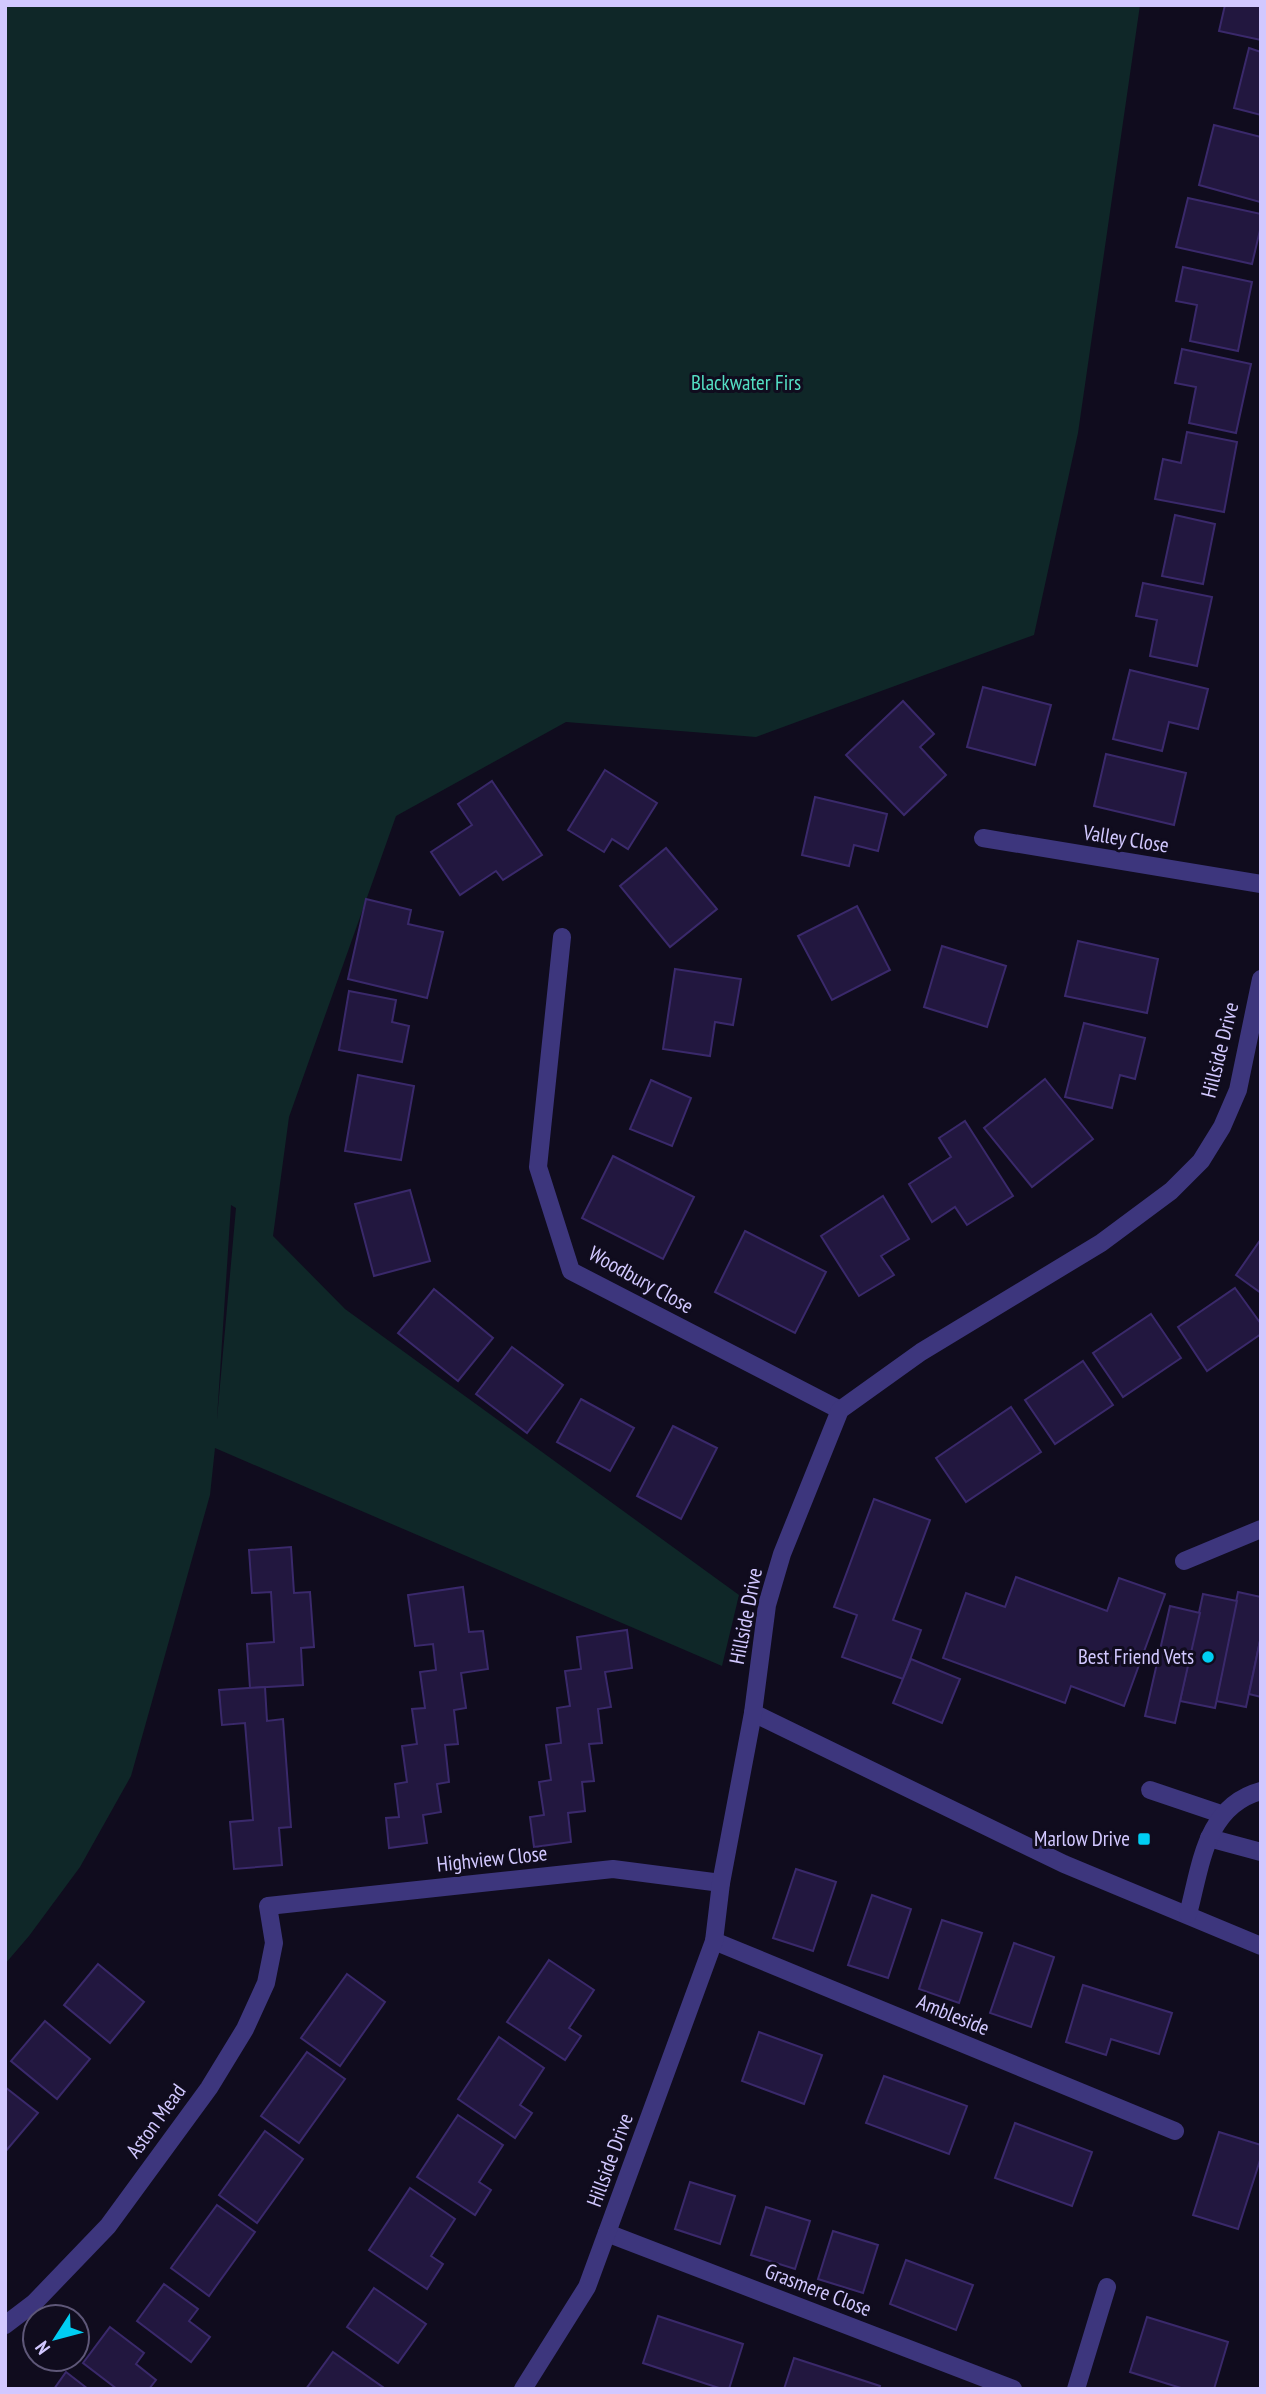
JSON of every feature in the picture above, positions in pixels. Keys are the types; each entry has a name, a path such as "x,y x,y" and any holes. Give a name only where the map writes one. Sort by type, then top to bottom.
{"street":[{"name":"Valley Close","path":"983,838 1261,884"},
{"name":"Woodbury Close","path":"562,937 538,1167 571,1271 839,1410"},
{"name":"Hillside Drive","path":"523,2389 587,2287 714,1941 721,1883 752,1713 767,1605 782,1554 839,1410 921,1352 1101,1243 1171,1191 1201,1161 1222,1127 1238,1090 1261,979"},
{"path":"1184,1561 1261,1529"},
{"path":"752,1713 1064,1864 1261,1946"},
{"path":"1150,1790 1221,1814"},
{"path":"1188,1914 1209,1838 1221,1814 1236,1802 1261,1791"},
{"path":"1209,1838 1261,1852"},
{"name":"Highview Close","path":"268,1906 613,1869 721,1883"},
{"name":"Aston Mead","path":"5,2325 34,2303 108,2225 209,2088 245,2029 266,1983 274,1943 268,1906"},
{"name":"Ambleside","path":"714,1941 1175,2131"},
{"name":"Grasmere Close","path":"607,2234 1013,2389"},
{"path":"1076,2389 1107,2287"}],"green space":[{"name":"Blackwater Firs","path":"5,5 1140,5 1078,433 1034,635 756,737 566,722 396,816 289,1117 273,1236 345,1309 739,1595 722,1666 215,1448 210,1495 131,1776 80,1867 5,1964","holes":["231,1205 236,1208 217,1419"]}],"building":[{"path":"1225,5 1261,5 1261,40 1219,31"},
{"path":"1249,48 1261,52 1261,115 1234,108"},
{"path":"1214,125 1261,137 1260,202 1199,185"},
{"path":"1188,198 1261,214 1261,226 1252,264 1176,247"},
{"path":"1183,267 1252,282 1238,351 1190,341 1197,305 1176,301"},
{"path":"1182,349 1251,364 1236,433 1189,423 1196,387 1175,383"},
{"path":"1187,432 1237,442 1224,512 1155,499 1163,459 1181,463"},
{"path":"1175,515 1215,524 1203,584 1162,576"},
{"path":"1143,583 1212,597 1197,666 1150,656 1157,620 1136,616"},
{"path":"1130,670 1208,689 1198,729 1169,722 1162,751 1113,739"},
{"path":"983,687 1051,705 1035,765 967,747"},
{"path":"903,701 934,734 920,747 946,775 904,815 846,755"},
{"path":"1106,754 1186,773 1174,825 1094,806"},
{"path":"605,770 657,803 628,849 612,839 604,852 568,830"},
{"path":"492,781 542,855 503,880 496,871 460,895 431,852 472,825 458,804"},
{"path":"815,797 887,814 878,851 854,845 849,866 802,855"},
{"path":"666,848 717,909 670,947 620,886"},
{"path":"366,899 411,910 408,924 443,932 427,998 348,979"},
{"path":"857,906 890,970 832,1000 798,936"},
{"path":"1078,941 1158,959 1147,1013 1065,996"},
{"path":"942,946 1006,966 987,1027 924,1007"},
{"path":"675,969 741,979 733,1025 715,1022 710,1056 663,1049"},
{"path":"349,991 396,1000 392,1022 409,1026 402,1062 339,1050"},
{"path":"1084,1023 1145,1038 1135,1079 1120,1075 1112,1108 1065,1097"},
{"path":"358,1075 414,1086 401,1160 345,1151"},
{"path":"1045,1079 1093,1139 1032,1187 984,1128"},
{"path":"651,1080 691,1098 672,1146 630,1129"},
{"path":"965,1121 1013,1196 967,1225 955,1207 932,1222 909,1184 951,1157 939,1138"},
{"path":"613,1156 694,1197 663,1259 582,1218"},
{"path":"410,1190 430,1261 374,1276 355,1204"},
{"path":"883,1196 909,1239 881,1256 894,1275 859,1296 821,1236"},
{"path":"745,1231 826,1272 795,1333 715,1292"},
{"path":"1261,1239 1261,1293 1236,1275"},
{"path":"1235,1288 1261,1324 1261,1334 1207,1371 1178,1327"},
{"path":"434,1289 493,1338 458,1381 398,1333"},
{"path":"1151,1314 1181,1358 1123,1397 1093,1353"},
{"path":"512,1347 563,1385 527,1433 476,1394"},
{"path":"1083,1361 1113,1405 1055,1444 1025,1400"},
{"path":"581,1399 634,1428 610,1471 557,1442"},
{"path":"1011,1407 1041,1452 966,1502 936,1458"},
{"path":"673,1426 717,1448 681,1519 637,1496"},
{"path":"874,1499 930,1520 893,1620 921,1630 903,1679 842,1657 857,1615 834,1607"},
{"path":"291,1547 294,1593 310,1592 314,1647 301,1648 303,1685 250,1688 247,1644 274,1642 271,1592 252,1593 249,1550"},
{"path":"1016,1577 1107,1611 1119,1578 1165,1594 1124,1706 1071,1686 1065,1703 943,1658 966,1593 1005,1607"},
{"path":"463,1587 469,1632 483,1631 488,1669 461,1673 466,1708 454,1710 458,1744 445,1745 449,1782 437,1784 441,1812 423,1815 427,1843 389,1848 386,1818 399,1817 395,1784 407,1782 402,1746 417,1744 412,1709 425,1708 420,1672 436,1670 433,1644 415,1646 408,1595"},
{"path":"1238,1592 1261,1597 1261,1636 1246,1707 1216,1701"},
{"name":"Best Friend Vets","path":"1203,1594 1237,1601 1215,1708 1180,1701"},
{"path":"1170,1606 1200,1613 1175,1723 1145,1716"},
{"path":"627,1630 632,1668 605,1672 611,1707 598,1709 602,1743 589,1744 594,1781 582,1782 585,1811 568,1813 571,1842 534,1847 530,1817 544,1815 539,1782 551,1780 546,1745 561,1743 557,1708 570,1706 565,1671 581,1669 577,1637"},
{"path":"1261,1636 1261,1697 1249,1694"},
{"path":"911,1659 960,1679 942,1723 893,1703"},
{"path":"265,1687 267,1721 283,1719 291,1827 279,1828 282,1865 234,1869 230,1822 253,1820 245,1723 222,1725 219,1690"},
{"path":"796,1869 836,1882 813,1951 773,1938"},
{"path":"872,1895 911,1909 888,1978 848,1965"},
{"path":"942,1920 982,1933 959,2003 919,1989"},
{"path":"1014,1943 1054,1957 1031,2027 990,2013"},
{"path":"549,1960 594,1990 569,2028 581,2036 565,2060 507,2022"},
{"path":"98,1964 144,2002 110,2043 64,2005"},
{"path":"347,1974 385,2002 340,2066 301,2038"},
{"path":"1083,1985 1172,2013 1159,2054 1111,2039 1106,2055 1066,2042"},
{"path":"45,2021 90,2059 57,2099 11,2061"},
{"path":"759,2032 822,2055 804,2104 742,2081"},
{"path":"499,2037 544,2068 520,2105 532,2113 515,2138 458,2099"},
{"path":"307,2052 345,2079 299,2143 261,2116"},
{"path":"884,2076 967,2106 949,2154 866,2123"},
{"path":"5,2087 38,2113 5,2152"},
{"path":"458,2115 503,2145 479,2182 491,2190 475,2215 417,2177"},
{"path":"1015,2123 1092,2152 1072,2206 995,2178"},
{"path":"265,2131 303,2159 257,2223 219,2195"},
{"path":"1219,2132 1261,2145 1261,2157 1238,2229 1193,2215"},
{"path":"690,2182 735,2196 720,2244 675,2229"},
{"path":"410,2188 455,2219 431,2256 443,2264 427,2289 369,2250"},
{"path":"217,2205 255,2232 209,2296 171,2268"},
{"path":"766,2207 810,2221 795,2269 751,2255"},
{"path":"833,2231 878,2245 863,2293 818,2279"},
{"path":"906,2260 973,2285 956,2330 890,2304"},
{"path":"164,2284 198,2309 189,2321 210,2337 191,2362 137,2321"},
{"path":"374,2288 426,2324 398,2363 347,2327"},
{"path":"658,2316 743,2344 729,2389 643,2363"},
{"path":"1147,2317 1228,2342 1214,2389 1184,2389 1130,2372"},
{"path":"110,2327 144,2353 136,2364 156,2380 149,2389 117,2389 91,2369 91,2352"},
{"path":"333,2352 384,2388 306,2389"},
{"path":"794,2358 880,2386 879,2389 784,2389"},
{"path":"67,2373 88,2389 54,2389"}],"place":[{"name":"Best Friend Vets","path":"1208,1657"},
{"name":"Marlow Drive","path":"1144,1839"}]}
